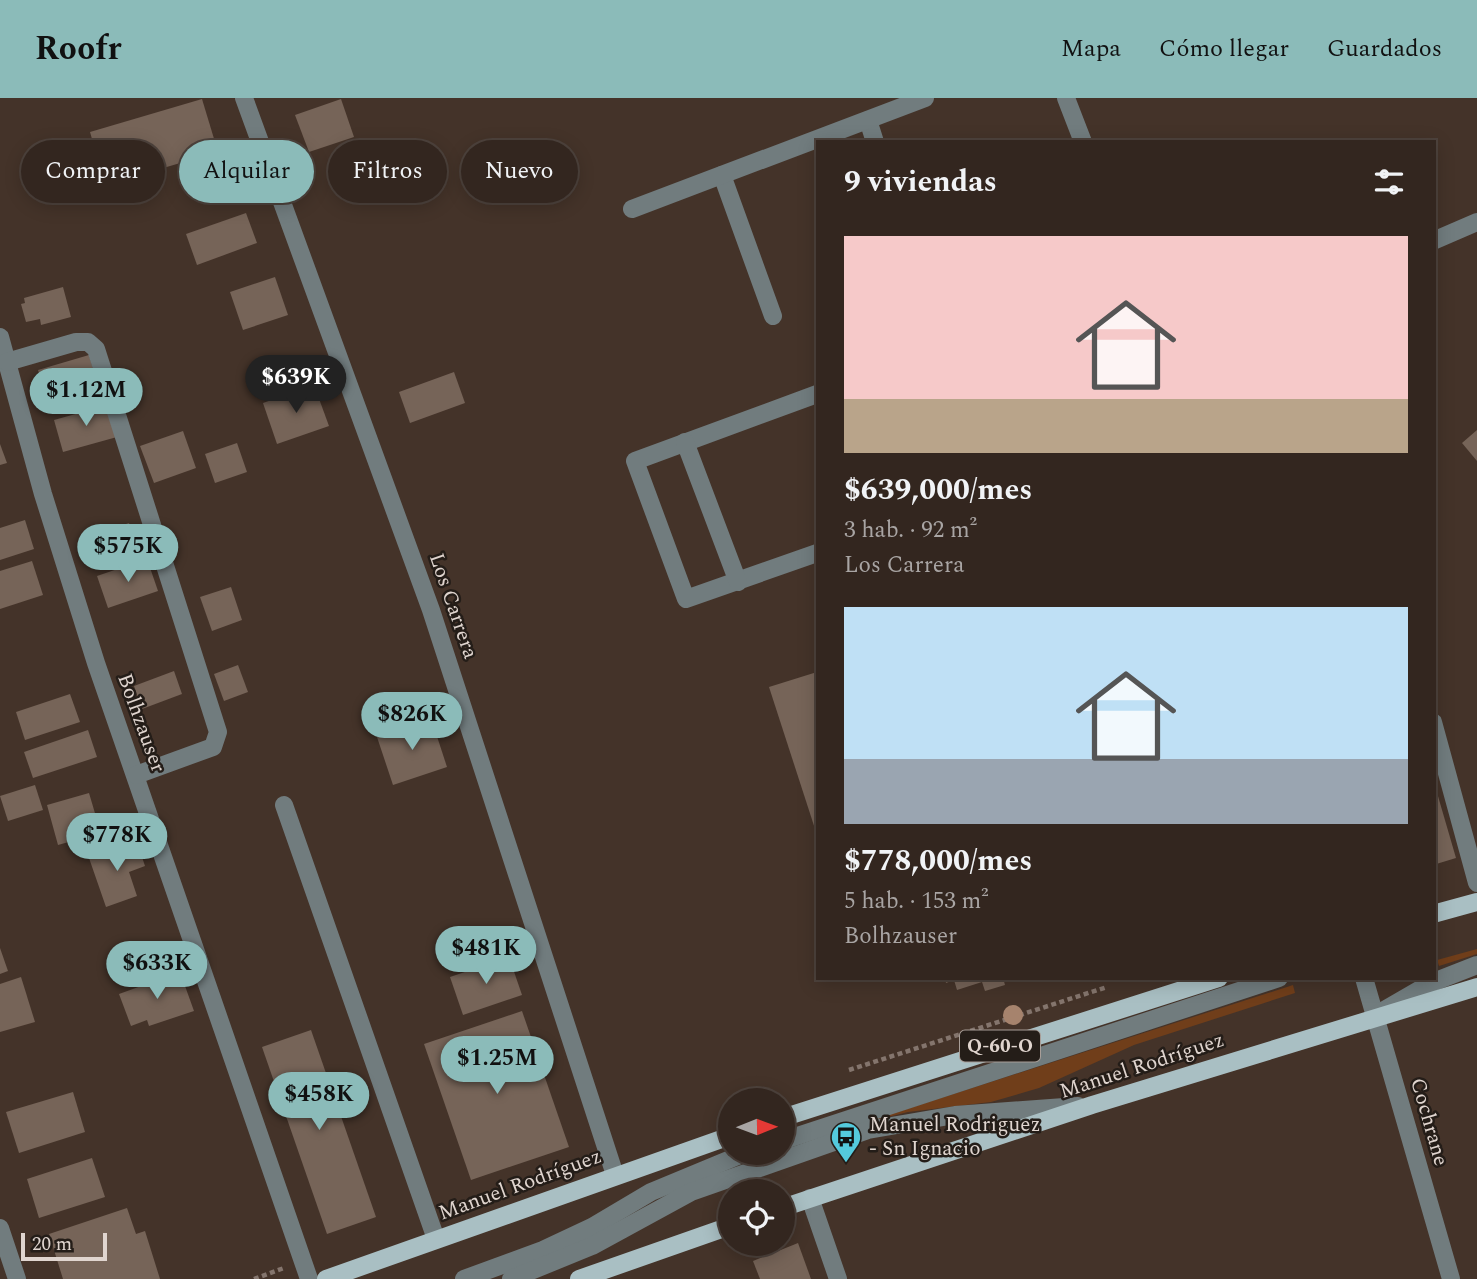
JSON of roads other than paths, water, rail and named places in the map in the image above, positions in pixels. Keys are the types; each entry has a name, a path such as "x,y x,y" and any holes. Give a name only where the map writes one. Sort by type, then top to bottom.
{"main road":[{"path":"1436,913 1477,902"},
{"name":"Q-60-O","path":"795,1114 1213,980"},
{"name":"Manuel Rodríguez","path":"795,1203 1092,1105 1374,1016 1477,987"},
{"name":"Manuel Rodríguez","path":"326,1279 718,1140"},
{"path":"579,1279 718,1230"}],"street":[{"name":"Los Carrera","path":"244,98 431,610 615,1175"},
{"path":"632,209 925,98"},
{"path":"1066,98 1082,140"},
{"path":"867,120 875,140"},
{"path":"722,175 773,316"},
{"path":"1436,240 1477,222"},
{"name":"Bolhzauser","path":"0,337 72,590 309,1279"},
{"path":"7,362 76,342 88,342 96,349 218,732 213,747 136,775"},
{"path":"816,394 635,461 686,599 816,553"},
{"path":"685,442 738,582"},
{"path":"1436,733 1477,883"},
{"path":"284,805 436,1239"},
{"path":"1374,1016 1431,983 1477,965"},
{"path":"795,1137 1273,980"},
{"name":"Cochrane","path":"1365,980 1451,1279"},
{"path":"511,1279 592,1246 691,1192 868,1130 955,1115 1092,1105"},
{"path":"464,1279 543,1250 592,1227 651,1192 718,1164"},
{"path":"810,1198 838,1279"},
{"path":"0,1228 17,1279"}],"place":[{"name":"Manuel Rodriguez - Sn Ignacio","path":"846,1164"}]}
